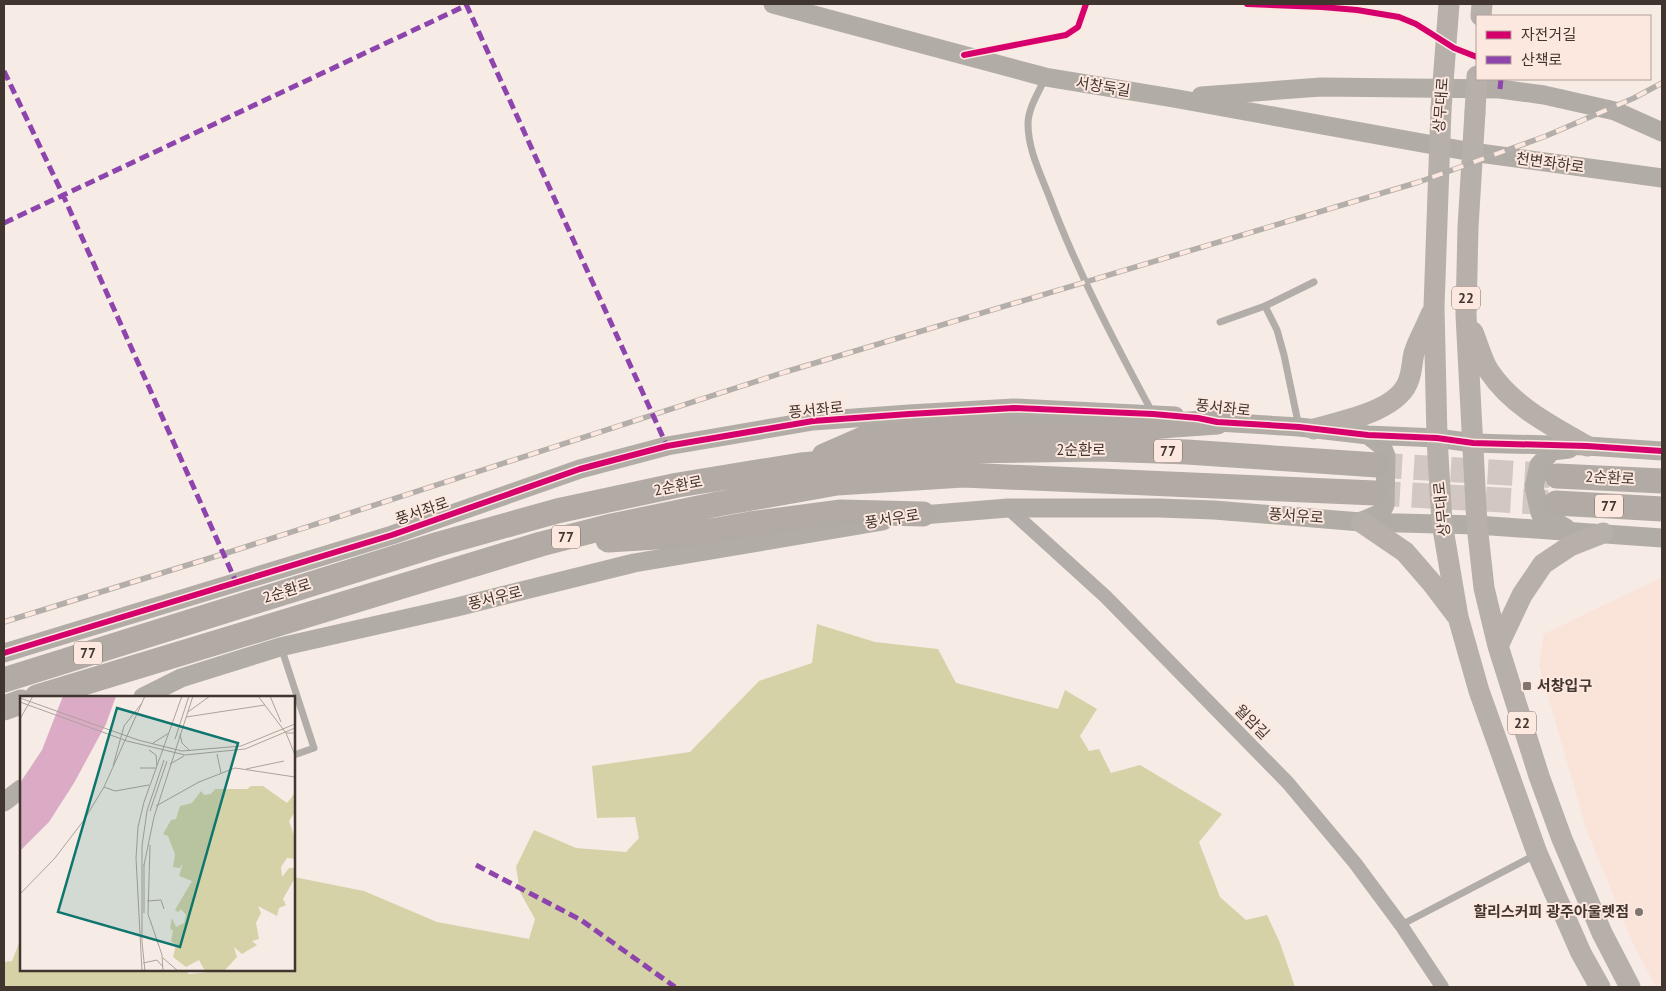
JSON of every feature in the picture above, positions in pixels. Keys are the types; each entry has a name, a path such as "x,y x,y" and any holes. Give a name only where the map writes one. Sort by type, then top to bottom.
{"highway":[{"path":"801,465 863,439 962,429 1103,430 1217,422"},
{"name":"2순환로","path":"4,680 439,544 557,512 678,485 801,465 958,451 1099,449 1187,452 1377,465"},
{"name":"2순환로","path":"40,696 541,544 607,527 718,504 837,483 964,476 1375,493"},
{"name":"2순환로","path":"1557,476 1662,481"},
{"name":"2순환로","path":"1556,503 1662,508"},
{"path":"541,544 689,535 750,524 840,512 924,514"},
{"path":"4,708 20,702"}],"main road":[{"name":"상무대로","path":"1449,4 1439,145 1434,307 1437,438 1442,523 1458,617 1479,691 1537,853 1581,953 1600,987"},
{"name":"22","path":"1477,80 1468,227 1466,315 1477,525 1484,588 1498,646 1536,766 1562,839 1602,933 1630,987"},
{"path":"1306,428 1364,414 1378,409 1399,397 1409,381 1414,353 1434,307"},
{"path":"1466,315 1488,371 1513,399 1549,424 1587,446"},
{"path":"1361,522 1406,552 1458,617"},
{"path":"1498,646 1522,595 1543,564 1570,546 1603,533"}],"street":[{"name":"서창둑길","path":"774,4 1045,77 1439,145"},
{"path":"1173,98 1321,87 1500,89 1544,95 1615,111 1662,132"},
{"name":"천변좌하로","path":"1439,145 1472,152 1662,178"},
{"name":"풍서좌로","path":"4,653 392,534 580,470 668,446 728,434 813,421 1014,408 1153,414 1198,418 1217,422 1306,428 1368,435 1437,438 1473,443 1587,446 1662,451"},
{"path":"1361,522 1381,513 1386,505 1386,456 1382,446 1368,435"},
{"path":"1571,531 1540,513 1534,487 1538,465 1552,451 1587,446"},
{"name":"풍서우로","path":"145,696 181,678 280,647 458,607 634,562 924,514 1008,508 1159,508 1214,510 1361,522 1477,525 1662,538"},
{"name":"월암길","path":"1008,508 1106,598 1264,757 1319,819 1401,925 1442,987"},
{"path":"4,802 20,790"}],"lane":[{"path":"1045,77 1029,114 1030,140 1036,164 1065,239 1109,332 1153,414"},
{"path":"1220,322 1265,306 1314,282"},
{"path":"1265,306 1277,330 1306,428"},
{"path":"280,647 314,748 295,756"},
{"path":"1401,925 1537,853"}],"shaded area":[{"path":"1662,577 1662,987 1656,987 1633,943 1587,831 1539,665 1544,634"},
{"path":"817,624 875,642 938,649 956,683 1058,709 1065,690 1097,709 1080,736 1089,751 1099,749 1111,773 1140,765 1222,814 1199,842 1220,897 1246,920 1267,915 1280,943 1295,987 4,987 4,962 12,961 20,941 20,971 186,971 189,974 220,971 295,971 295,877 364,891 437,922 529,939 535,919 520,892 516,867 534,830 576,848 626,852 639,838 635,817 597,818 592,766 690,752 759,681 812,663"}],"tunnel":[{"path":"1377,465 1557,476"},
{"path":"1375,493 1556,503"}],"railway":[{"path":"4,622 236,550 785,372 1419,182 1546,136 1634,98 1662,83"}],"marked path":[{"path":"466,4 667,446"},
{"path":"4,223 467,5"},
{"path":"4,71 63,195 236,582"},
{"path":"1500,89 1501,80"},
{"path":"476,865 581,920 675,987"}],"cycle path":[{"path":"964,55 1066,35 1078,27 1086,4"},
{"path":"1247,4 1322,7 1357,10 1399,17 1416,24 1454,48 1476,57"},
{"path":"4,653 392,535 580,469 667,446 813,421 1014,408 1153,414 1198,418 1217,422 1299,427 1368,435 1437,438 1473,443 1587,446 1662,451"}],"place":[{"name":"서창입구","path":"1527,686"},
{"name":"할리스커피 광주아울렛점","path":"1639,912"}]}
